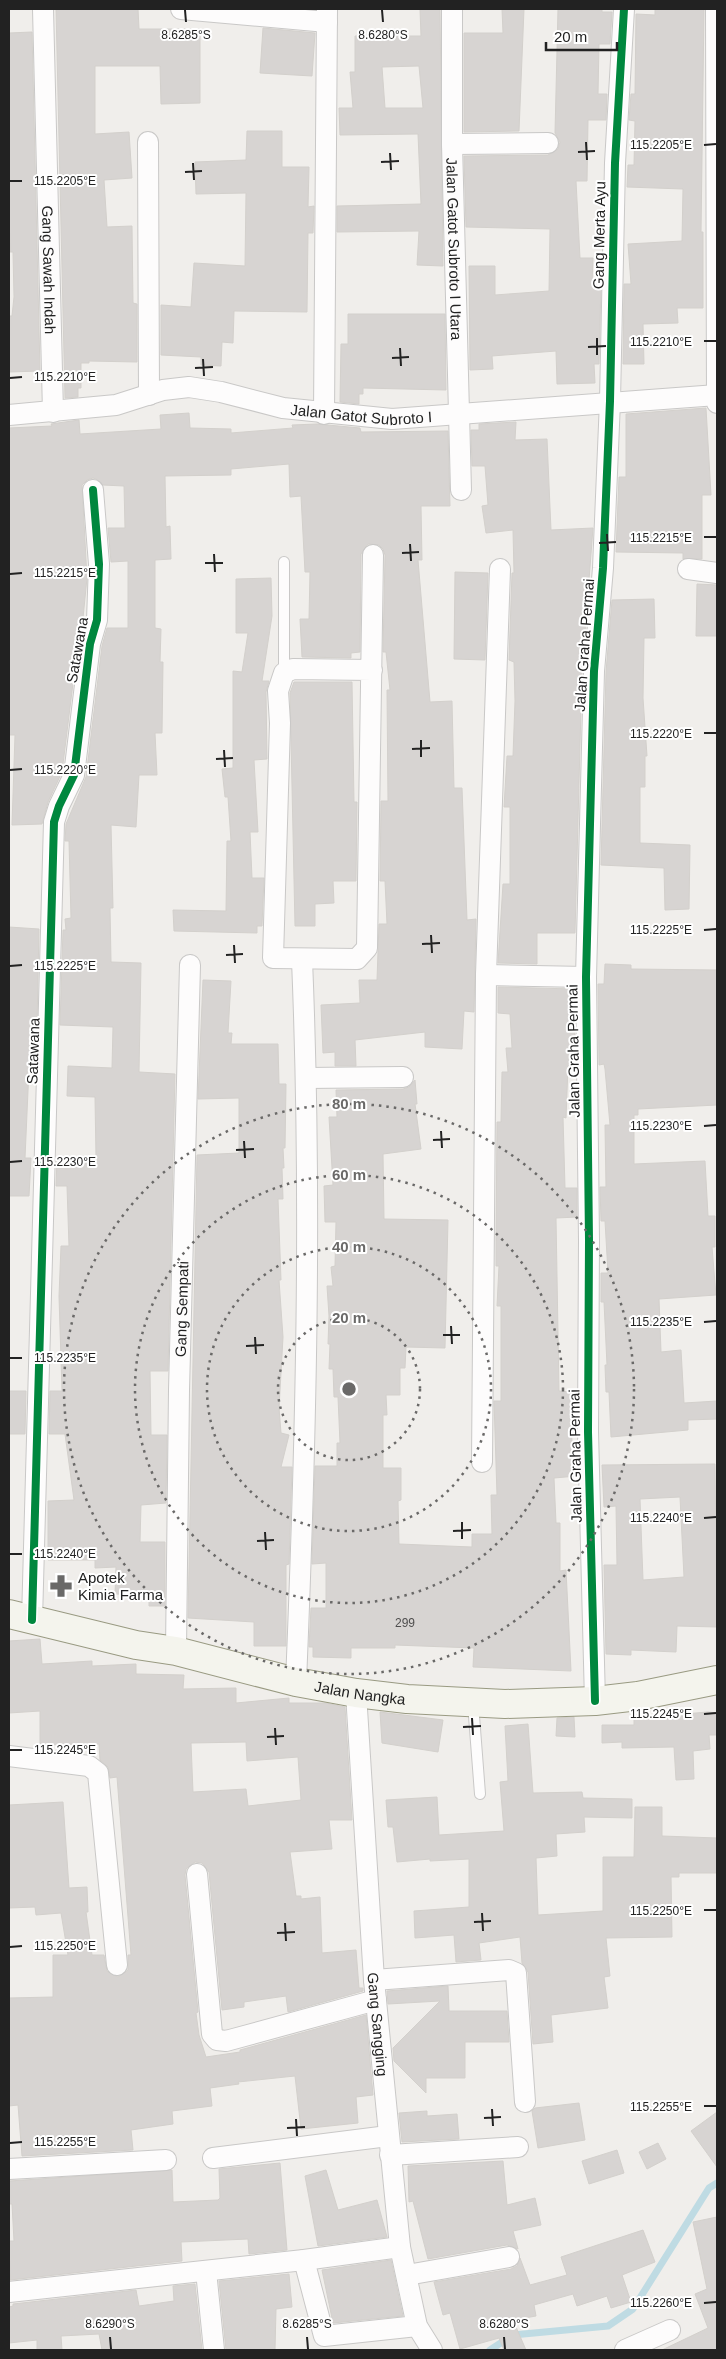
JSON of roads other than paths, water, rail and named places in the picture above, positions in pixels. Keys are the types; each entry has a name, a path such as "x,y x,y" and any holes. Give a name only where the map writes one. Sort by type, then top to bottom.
{"main road":[{"name":"Jalan Nangka","path":"20,1617 136,1645 176,1651 296,1682 356,1694 432,1701 505,1704 595,1701 638,1696 717,1680"}],"street":[{"name":"Gang Sawah Indah","path":"43,9 53,412"},
{"path":"181,9 327,16 324,414"},
{"name":"Jalan Gatot Subroto I Utara","path":"452,9 452,144 461,490"},
{"name":"Gang Merta Ayu","path":"610,401 615,163 624,9"},
{"path":"716,9 717,403"},
{"path":"148,142 149,395"},
{"path":"452,144 548,143"},
{"name":"Jalan Gatot Subroto I","path":"9,415 116,405 163,390 189,387 221,392 283,408 324,414 411,420 460,413 532,410 610,401 717,395"},
{"name":"Jalan Graha Permai","path":"595,1701 588,1432 590,1240 586,977 594,670 603,568 610,401"},
{"name":"Satawana","path":"20,1617 54,822 59,806 74,776 90,644 97,620 99,564 93,490"},
{"path":"372,670 293,669 284,674 278,691 280,724 273,958 357,960 367,948 372,670 373,555"},
{"path":"482,1462 486,976 500,569"},
{"path":"688,570 717,574"},
{"path":"296,1682 305,1480 308,1309 307,1078 302,960"},
{"name":"Gang Sempati","path":"176,1651 190,966"},
{"path":"486,976 586,977"},
{"path":"307,1078 403,1077"},
{"name":"Gang Sangging","path":"356,1694 374,1980 400,2247 417,2326 432,2350"},
{"path":"9,1756 89,1766 98,1773 117,1965"},
{"path":"197,1874 212,2034 217,2040 226,2041 376,2000"},
{"path":"374,1980 509,1970 516,1973 525,2102"},
{"path":"213,2158 389,2146 518,2148"},
{"path":"9,2169 166,2160"},
{"path":"9,2292 304,2260 400,2247"},
{"path":"407,2274 510,2257"},
{"path":"304,2260 324,2336 417,2326"},
{"path":"206,2270 214,2350"},
{"path":"625,2350 670,2330"}],"lane":[{"path":"284,562 284,674"},
{"path":"472,1702 480,1794"}],"waterway":[{"path":"490,2350 513,2335 608,2326 633,2309 709,2188 717,2183"}],"place":[{"name":"Apotek Kimia Farma","path":"61,1586"}]}
